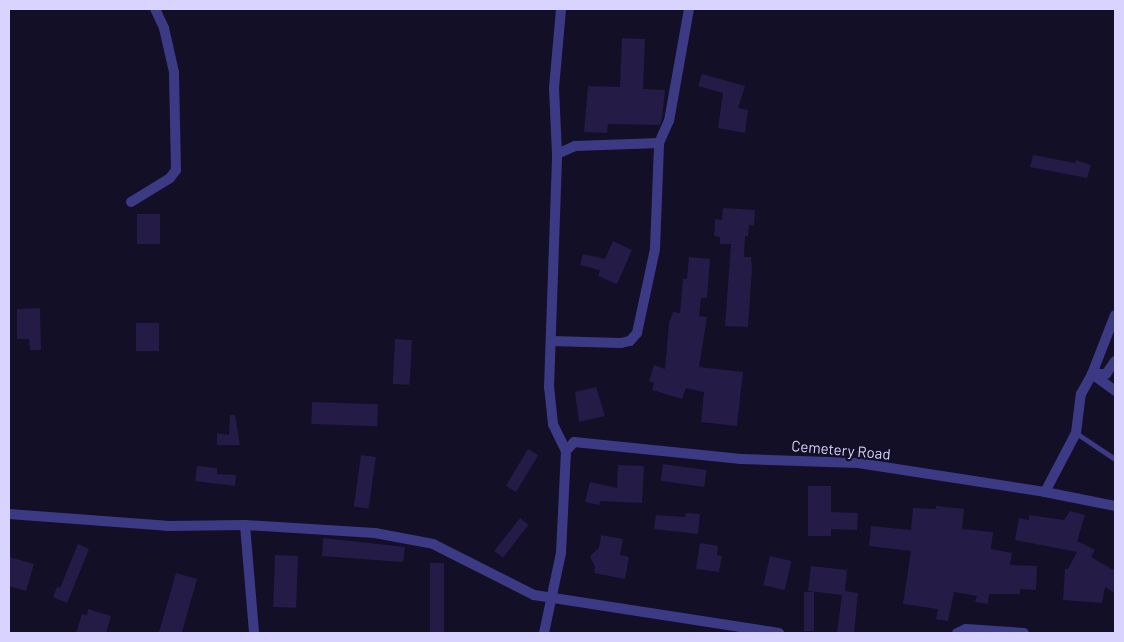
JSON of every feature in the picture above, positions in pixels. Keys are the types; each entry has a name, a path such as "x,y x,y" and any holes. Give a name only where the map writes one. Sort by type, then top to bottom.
{"street":[{"path":"131,202 170,178 176,170 174,72 164,28 155,9"},
{"path":"544,633 561,553 566,451 553,424 549,388 558,154 554,88 561,9"},
{"path":"551,341 621,343 630,341 637,333 655,248 659,143 669,121 689,9"},
{"path":"558,154 575,146 659,143"},
{"path":"1045,492 1076,432 1081,394 1092,374 1115,315"},
{"path":"1092,374 1106,374 1115,361"},
{"path":"1092,374 1115,390"},
{"name":"Cemetery Road","path":"566,451 574,442 741,459 858,464 1045,492 1115,506"},
{"path":"9,514 167,526 245,525 375,533 433,544 508,584 551,598 779,633"},
{"path":"245,525 254,633"},
{"path":"957,633 966,629 1024,633"}],"lane":[{"path":"1076,432 1115,459"}],"building":[{"path":"622,38 645,39 643,89 665,90 660,125 608,124 607,133 584,132 588,86 620,87"},
{"path":"702,74 745,86 738,108 748,110 745,133 718,128 723,93 698,86"},
{"path":"1033,155 1075,163 1076,160 1091,165 1087,178 1030,167"},
{"path":"723,208 755,210 754,226 749,225 748,236 745,236 744,257 751,257 752,268 748,327 725,326 731,244 720,244 720,237 714,236 715,219 722,220"},
{"path":"137,214 160,214 160,244 137,244"},
{"path":"613,241 632,250 617,284 598,276 600,270 580,265 583,254 605,259"},
{"path":"689,257 710,259 707,298 701,298 699,316 707,317 699,367 743,372 737,426 701,422 704,392 686,388 682,399 652,390 654,383 649,381 654,365 665,369 669,323 673,312 680,313 683,279 687,279"},
{"path":"40,308 41,350 30,350 29,339 17,339 17,309"},
{"path":"136,323 159,323 159,351 136,351"},
{"path":"395,339 412,340 410,385 393,384"},
{"path":"596,387 605,416 579,422 575,392"},
{"path":"312,402 378,404 377,426 311,424"},
{"path":"230,415 235,415 240,445 217,445 217,433 229,435"},
{"path":"528,449 538,455 516,492 506,486"},
{"path":"361,455 376,457 369,509 354,506"},
{"path":"663,464 707,470 704,487 661,481"},
{"path":"618,465 644,466 642,503 600,501 599,505 585,502 590,482 617,488"},
{"path":"197,466 217,468 217,474 236,475 235,486 195,481"},
{"path":"808,486 831,486 831,512 858,513 857,530 831,529 831,536 808,536"},
{"path":"936,506 964,509 962,529 993,532 991,549 1012,553 1010,565 1037,566 1036,590 1020,589 1020,594 989,594 988,604 975,602 977,596 954,592 948,621 936,619 938,609 903,604 911,551 869,546 871,526 911,530 913,508 936,509"},
{"path":"1070,511 1085,515 1077,541 1095,550 1091,557 1115,571 1115,593 1105,587 1102,603 1063,600 1065,569 1068,569 1077,552 1015,540 1019,518 1029,520 1029,515 1064,520"},
{"path":"686,513 700,514 698,534 654,529 656,515 685,517"},
{"path":"520,518 529,525 503,558 494,551"},
{"path":"601,535 623,539 620,555 629,557 625,579 594,573 595,567 590,556 599,548"},
{"path":"323,538 405,547 403,562 322,556"},
{"path":"700,543 718,546 717,555 722,556 719,572 696,569"},
{"path":"78,544 89,549 67,603 53,597 57,587 60,588"},
{"path":"275,555 298,556 296,608 273,607"},
{"path":"770,556 791,561 785,590 763,585"},
{"path":"9,557 34,564 26,591 9,586"},
{"path":"430,563 444,563 444,633 430,633"},
{"path":"811,566 847,570 845,591 858,593 854,633 837,633 842,595 808,591"},
{"path":"176,573 197,579 182,633 159,633"},
{"path":"804,592 814,592 814,631 804,631"},
{"path":"88,609 111,616 106,633 76,633 82,614 87,615"}]}
